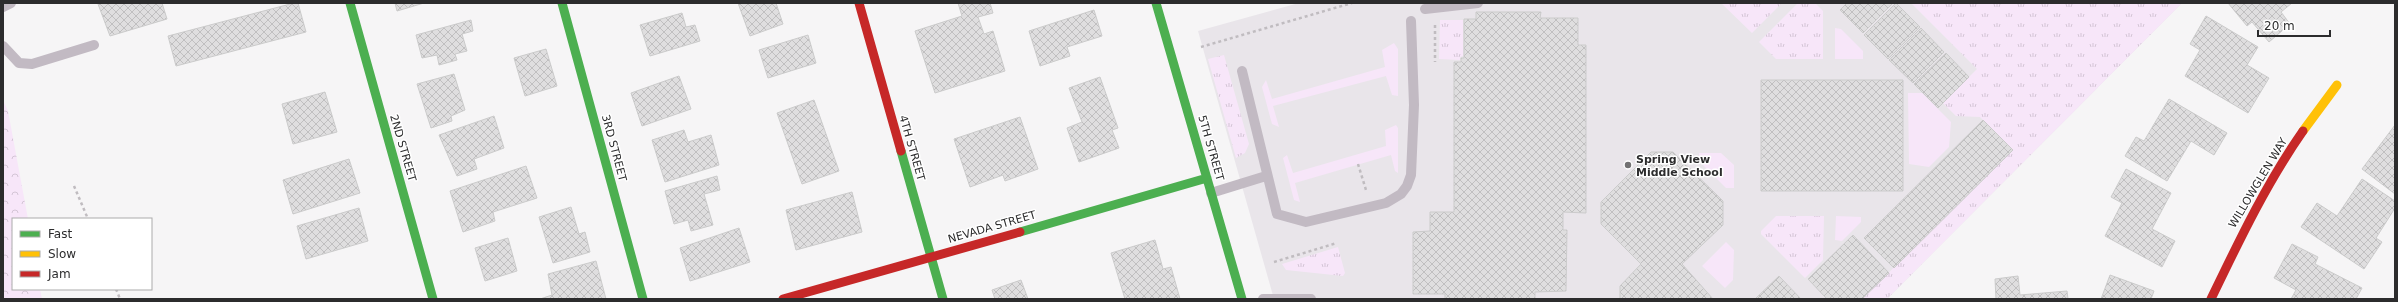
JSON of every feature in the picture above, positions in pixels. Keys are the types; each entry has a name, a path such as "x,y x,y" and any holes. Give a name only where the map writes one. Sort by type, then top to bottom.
{"street":[{"name":"2ND STREET","path":"350,3 433,299"},
{"name":"3RD STREET","path":"562,3 643,299"},
{"name":"4TH STREET","path":"859,3 943,299"},
{"name":"5TH STREET","path":"1156,3 1242,299"},
{"name":"WILLOWGLEN WAY","path":"2211,299 2255,208 2282,161 2337,84"},
{"name":"NEVADA STREET","path":"783,299 1207,178"}],"lane":[{"path":"3,7 11,3"},
{"path":"1428,9 1478,3"},
{"path":"1242,71 1266,176 1277,214 1306,222 1386,203 1401,194 1407,186 1410,175 1414,105 1411,21"},
{"path":"3,46 19,63 32,64 94,45"},
{"path":"1211,193 1266,176"},
{"path":"1263,299 1311,299"}],"path":[{"path":"1200,47 1352,3"},
{"path":"1428,9 1435,26 1435,62"},
{"path":"1358,164 1370,206"},
{"path":"74,186 88,218"},
{"path":"1274,262 1336,243"}],"shaded area":[{"name":"Spring View Middle School","path":"1299,3 2182,3 1887,299 1274,299 1198,31"}],"green space":[{"path":"1721,3 1782,3 1752,33"},
{"path":"1798,3 1815,3 1823,11 1823,59 1776,59 1759,42"},
{"path":"1911,3 2182,3 1887,299 1862,299 2013,150 1980,117 1956,116 1943,103 1977,69"},
{"path":"1440,20 1463,20 1463,56 1460,57 1460,60 1439,59"},
{"path":"1835,28 1841,29 1863,51 1863,59 1835,59"},
{"path":"1394,43 1398,49 1398,96 1392,95 1386,76 1273,106 1279,127 1272,124 1262,87 1266,80 1272,99 1385,67 1382,50"},
{"path":"1224,55 1249,144 1245,153 1236,158 1208,59"},
{"path":"1908,93 1922,93 1951,122 1949,147 1929,167 1909,164"},
{"path":"3,100 8,111 28,218 12,218 12,290 40,290 42,299 3,299"},
{"path":"1396,125 1398,128 1398,173 1395,171 1391,155 1295,183 1300,202 1294,200 1283,158 1287,155 1293,173 1386,146 1385,130"},
{"path":"1699,153 1721,153 1734,165 1734,188 1726,188 1699,161"},
{"path":"1776,216 1824,216 1823,260 1805,278 1761,234 1761,231"},
{"path":"1836,216 1861,217 1861,222 1842,241 1835,240"},
{"path":"1726,242 1734,250 1733,280 1725,288 1702,266"},
{"path":"1338,247 1345,273 1343,276 1286,270 1282,264"}],"building":[{"path":"162,3 167,19 110,36 98,4"},
{"path":"298,3 306,32 176,66 168,36"},
{"path":"395,3 424,3 397,11"},
{"path":"738,3 776,3 783,24 750,36"},
{"path":"958,3 990,3 993,13 978,17 984,34 993,31 1005,71 935,93 915,31 962,16"},
{"path":"1847,3 1893,3 1863,33 1840,10"},
{"path":"1896,3 1920,27 1888,59 1864,35"},
{"path":"2228,3 2292,3 2281,12 2290,24 2269,42 2252,22 2247,26"},
{"path":"1094,10 1102,36 1067,47 1070,56 1040,66 1029,31"},
{"path":"1476,12 1541,12 1540,18 1578,18 1578,45 1586,45 1586,213 1563,212 1563,230 1567,230 1566,291 1535,292 1535,299 1445,299 1445,294 1413,294 1413,232 1430,231 1430,212 1454,212 1454,62 1461,62 1461,58 1464,58 1464,19 1476,19"},
{"path":"682,13 686,27 695,25 700,41 650,56 640,25"},
{"path":"2206,16 2258,47 2247,65 2269,78 2248,113 2185,76 2200,50 2190,44"},
{"path":"471,20 473,31 462,34 467,51 455,54 457,60 439,65 437,55 422,58 416,35"},
{"path":"1921,28 1944,52 1913,83 1889,60"},
{"path":"808,35 816,63 768,78 759,50"},
{"path":"546,49 557,86 525,96 514,58"},
{"path":"1946,53 1969,77 1938,108 1914,84"},
{"path":"454,74 465,110 451,116 452,121 431,128 417,84"},
{"path":"679,76 691,109 642,126 631,93"},
{"path":"1100,77 1118,128 1112,130 1119,148 1079,162 1067,128 1082,122 1069,88"},
{"path":"1761,80 1903,80 1903,191 1761,191"},
{"path":"325,92 337,132 293,144 282,104"},
{"path":"2169,99 2227,133 2214,155 2191,141 2167,181 2125,156 2136,137 2144,141"},
{"path":"814,100 839,171 802,184 777,113"},
{"path":"494,116 504,148 474,159 477,169 457,176 439,135"},
{"path":"1020,117 1038,169 1005,181 1003,175 970,187 954,139"},
{"path":"1983,120 2013,150 1894,268 1864,238"},
{"path":"2395,125 2395,194 2362,169"},
{"path":"684,130 688,142 711,135 719,165 665,182 652,140"},
{"path":"1651,152 1673,152 1723,201 1723,225 1682,264 1713,299 1620,299 1620,286 1641,264 1601,224 1601,202"},
{"path":"349,159 360,193 293,214 283,180"},
{"path":"526,166 537,198 493,212 495,221 463,232 450,191"},
{"path":"2126,169 2171,193 2152,229 2175,241 2162,267 2105,236 2122,203 2111,197"},
{"path":"717,176 720,190 704,194 713,225 691,231 688,220 674,224 665,191"},
{"path":"2362,179 2395,201 2395,208 2376,238 2382,242 2364,269 2301,227 2317,203 2337,216"},
{"path":"852,192 862,232 796,250 786,210"},
{"path":"571,207 579,234 585,232 590,252 553,263 539,217"},
{"path":"359,208 368,241 306,259 297,226"},
{"path":"739,228 750,262 690,281 680,248"},
{"path":"1853,235 1889,273 1862,299 1827,299 1808,279"},
{"path":"508,238 517,271 485,281 475,248"},
{"path":"1155,240 1163,269 1171,267 1180,299 1125,299 1111,253"},
{"path":"2292,244 2318,257 2315,264 2362,288 2356,299 2291,299 2296,290 2274,278"},
{"path":"596,261 606,299 540,299 552,295 548,274"},
{"path":"2110,275 2154,291 2151,299 2101,299"},
{"path":"1779,276 1801,299 1755,299"},
{"path":"2018,276 2020,295 2067,291 2068,299 1996,299 1995,279"},
{"path":"1021,280 1028,299 995,299 992,290"}],"traffic: fast":[{"path":"350,3 433,299"},
{"path":"562,3 643,299"},
{"path":"1156,3 1242,299"},
{"path":"901,151 943,299"},
{"path":"1020,232 1207,178"}],"traffic: slow":[{"path":"2303,131 2337,85"}],"traffic: jam":[{"path":"859,3 901,151"},
{"path":"2211,299 2265,192 2303,131"},
{"path":"783,299 1020,232"}],"place":[{"name":"Spring View Middle School","path":"1628,165"}]}
